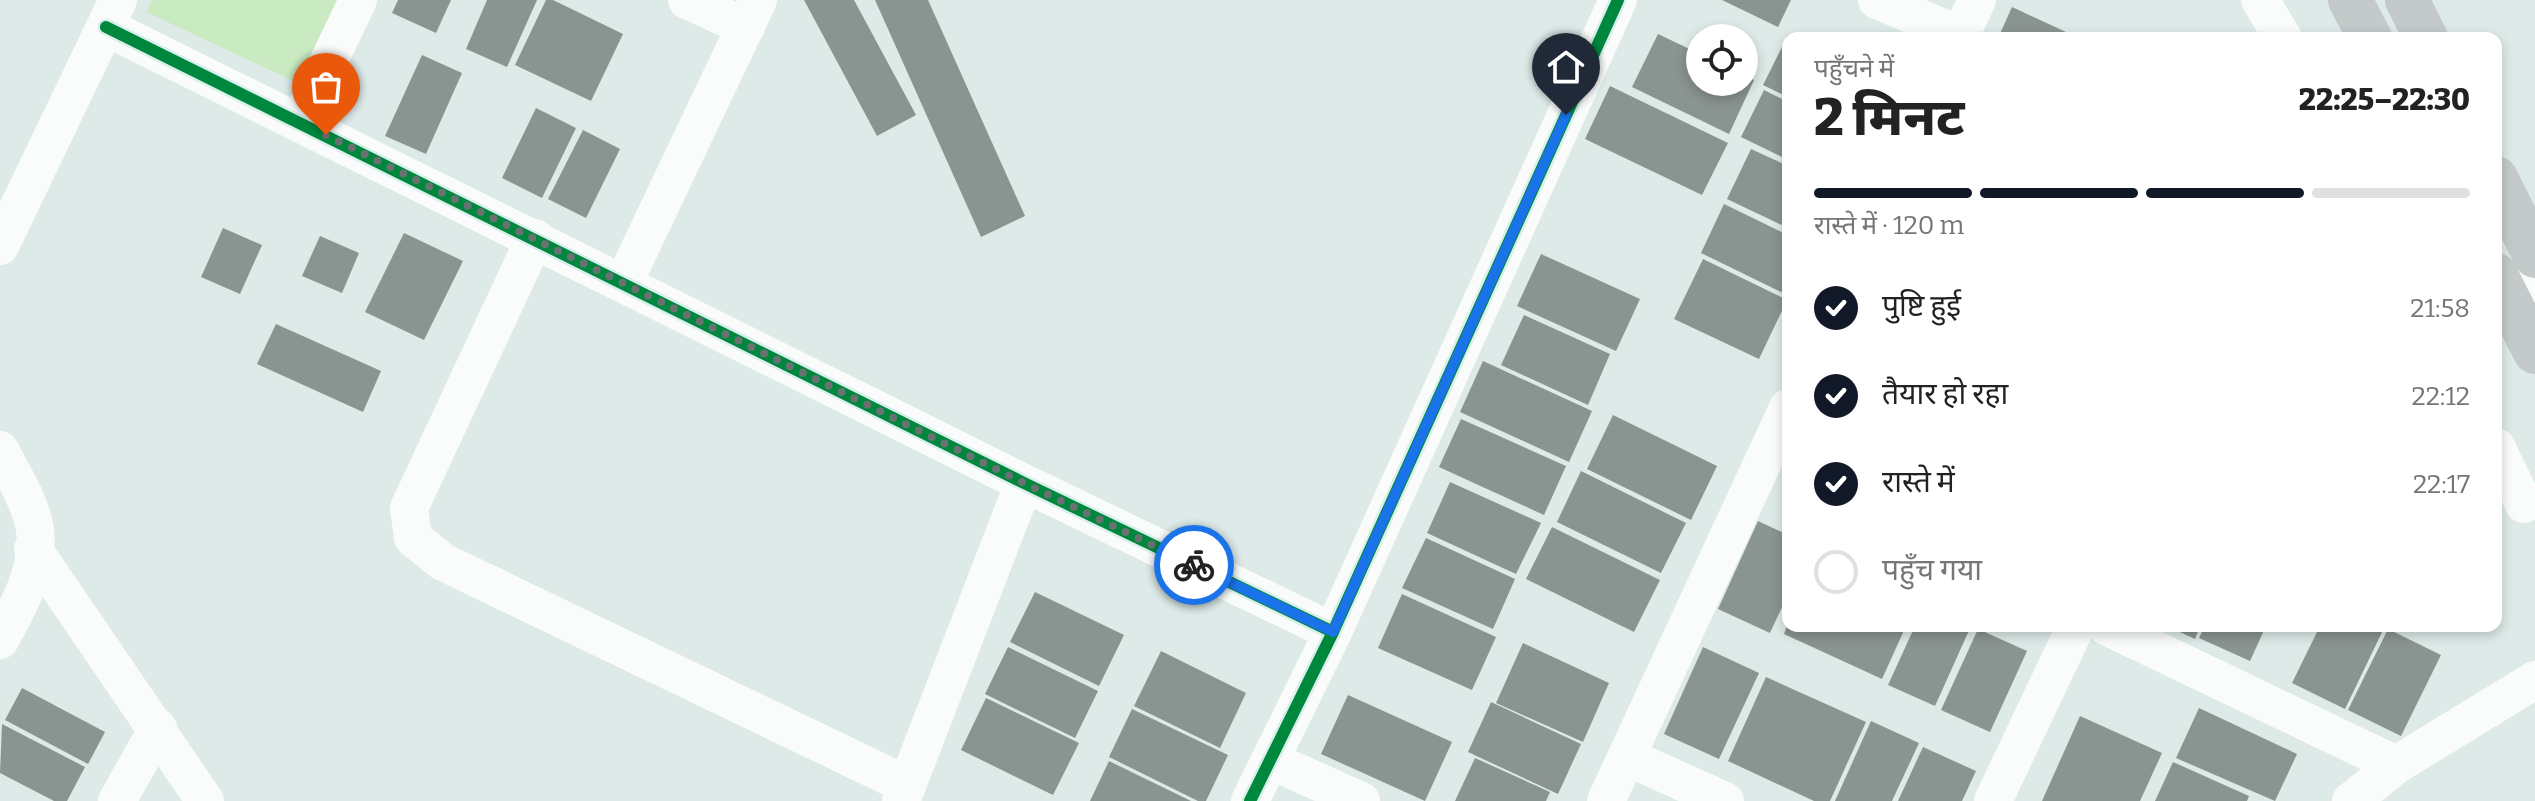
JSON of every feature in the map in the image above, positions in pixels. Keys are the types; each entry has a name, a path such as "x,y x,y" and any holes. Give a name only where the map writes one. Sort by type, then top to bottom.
{"main road":[{"path":"2350,0 2367,32"},
{"path":"2407,0 2423,32"},
{"path":"2509,199 2535,256"},
{"path":"2513,285 2535,352"}],"street":[{"path":"300,122 358,0"},
{"path":"624,282 752,13 687,0"},
{"path":"1250,801 1333,632 1618,0"},
{"path":"1877,0 1951,32"},
{"path":"1962,32 1977,0"},
{"path":"2260,0 2279,32"},
{"path":"0,246 112,13 300,122 1024,483 1333,632"},
{"path":"535,238 409,508 413,538 443,562 904,793 1024,483"},
{"path":"1606,801 1776,468 1782,438"},
{"path":"0,450 26,503 35,530 31,579 0,640"},
{"path":"2502,461 2518,498"},
{"path":"33,549 205,801"},
{"path":"1993,801 2073,632"},
{"path":"2119,632 2396,765"},
{"path":"2351,801 2396,765 2535,680"},
{"path":"117,801 158,728"},
{"path":"1627,757 1725,801"},
{"path":"1270,760 1361,801"}],"green space":[{"path":"152,0 341,0 302,85 146,12"}],"building":[{"path":"398,0 451,0 436,33 392,13"},
{"path":"487,0 537,0 507,67 466,49"},
{"path":"546,0 553,0 623,34 591,101 515,65"},
{"path":"804,0 854,0 916,115 877,136"},
{"path":"875,0 928,0 1025,216 981,237"},
{"path":"1722,0 1791,0 1778,27"},
{"path":"2012,7 2066,32 2001,32"},
{"path":"1658,34 1686,47 1686,96 1747,96 1729,134 1632,87"},
{"path":"1782,47 1782,94 1763,85"},
{"path":"422,55 462,73 426,154 385,136"},
{"path":"1610,86 1728,143 1702,195 1585,139"},
{"path":"1764,90 1782,99 1782,157 1741,137"},
{"path":"536,108 576,128 542,198 502,178"},
{"path":"583,130 620,149 586,218 548,199"},
{"path":"1751,149 1782,163 1782,225 1727,199"},
{"path":"1724,204 1782,232 1782,293 1701,253"},
{"path":"223,228 262,245 240,294 201,277"},
{"path":"404,233 463,261 424,340 365,312"},
{"path":"320,236 359,253 342,293 302,276"},
{"path":"1541,254 1640,299 1616,351 1517,306"},
{"path":"1703,259 1782,298 1782,311 1759,359 1674,319"},
{"path":"1524,315 1610,354 1588,405 1501,365"},
{"path":"276,324 381,371 363,412 257,364"},
{"path":"1483,361 1592,411 1569,462 1460,412"},
{"path":"1613,415 1717,466 1691,520 1587,469"},
{"path":"1461,419 1566,466 1544,515 1439,467"},
{"path":"1581,471 1686,523 1661,573 1557,522"},
{"path":"1450,482 1541,523 1516,574 1427,533"},
{"path":"1758,521 1782,532 1782,607 1770,633 1718,609"},
{"path":"1552,527 1660,580 1634,632 1526,579"},
{"path":"1426,538 1515,579 1493,629 1402,588"},
{"path":"1035,592 1124,635 1099,686 1010,642"},
{"path":"1402,594 1496,637 1472,690 1378,648"},
{"path":"1785,632 1903,632 1882,679"},
{"path":"1912,632 1968,632 1935,706 1888,685"},
{"path":"1977,632 1985,632 2027,651 1990,732 1941,710"},
{"path":"2180,632 2198,632 2195,639"},
{"path":"2202,632 2263,632 2250,661 2199,638"},
{"path":"2317,632 2382,632 2345,709 2292,683"},
{"path":"2387,632 2394,632 2441,655 2401,736 2348,710"},
{"path":"1523,643 1609,683 1583,742 1496,703"},
{"path":"1008,647 1098,691 1075,738 985,694"},
{"path":"1703,647 1759,673 1719,759 1664,734"},
{"path":"1161,651 1246,693 1220,748 1134,706"},
{"path":"1766,677 1866,722 1830,801 1814,801 1728,761"},
{"path":"22,688 105,732 88,764 5,720"},
{"path":"1348,695 1452,742 1425,801 1321,754"},
{"path":"986,698 1079,743 1053,795 961,750"},
{"path":"1491,702 1581,744 1558,794 1468,752"},
{"path":"2199,708 2297,754 2275,801 2176,758"},
{"path":"1132,709 1228,755 1206,801 1198,801 1109,757"},
{"path":"2080,716 2162,753 2140,801 2042,801"},
{"path":"1871,721 1919,743 1892,801 1835,801"},
{"path":"2,724 85,767 67,801 54,801 0,773"},
{"path":"1923,747 1976,771 1962,801 1898,801"},
{"path":"1475,758 1550,792 1546,801 1455,801"},
{"path":"1109,761 1191,801 1090,801"},
{"path":"2173,762 2249,796 2247,801 2155,801"}],"cycle path":[{"path":"1250,801 1333,632 1618,0"},
{"path":"106,27 1024,483 1333,632"}],"way so far":[{"path":"326,135 1194,565"}],"route":[{"path":"1194,565 1333,632 1566,115"}]}
